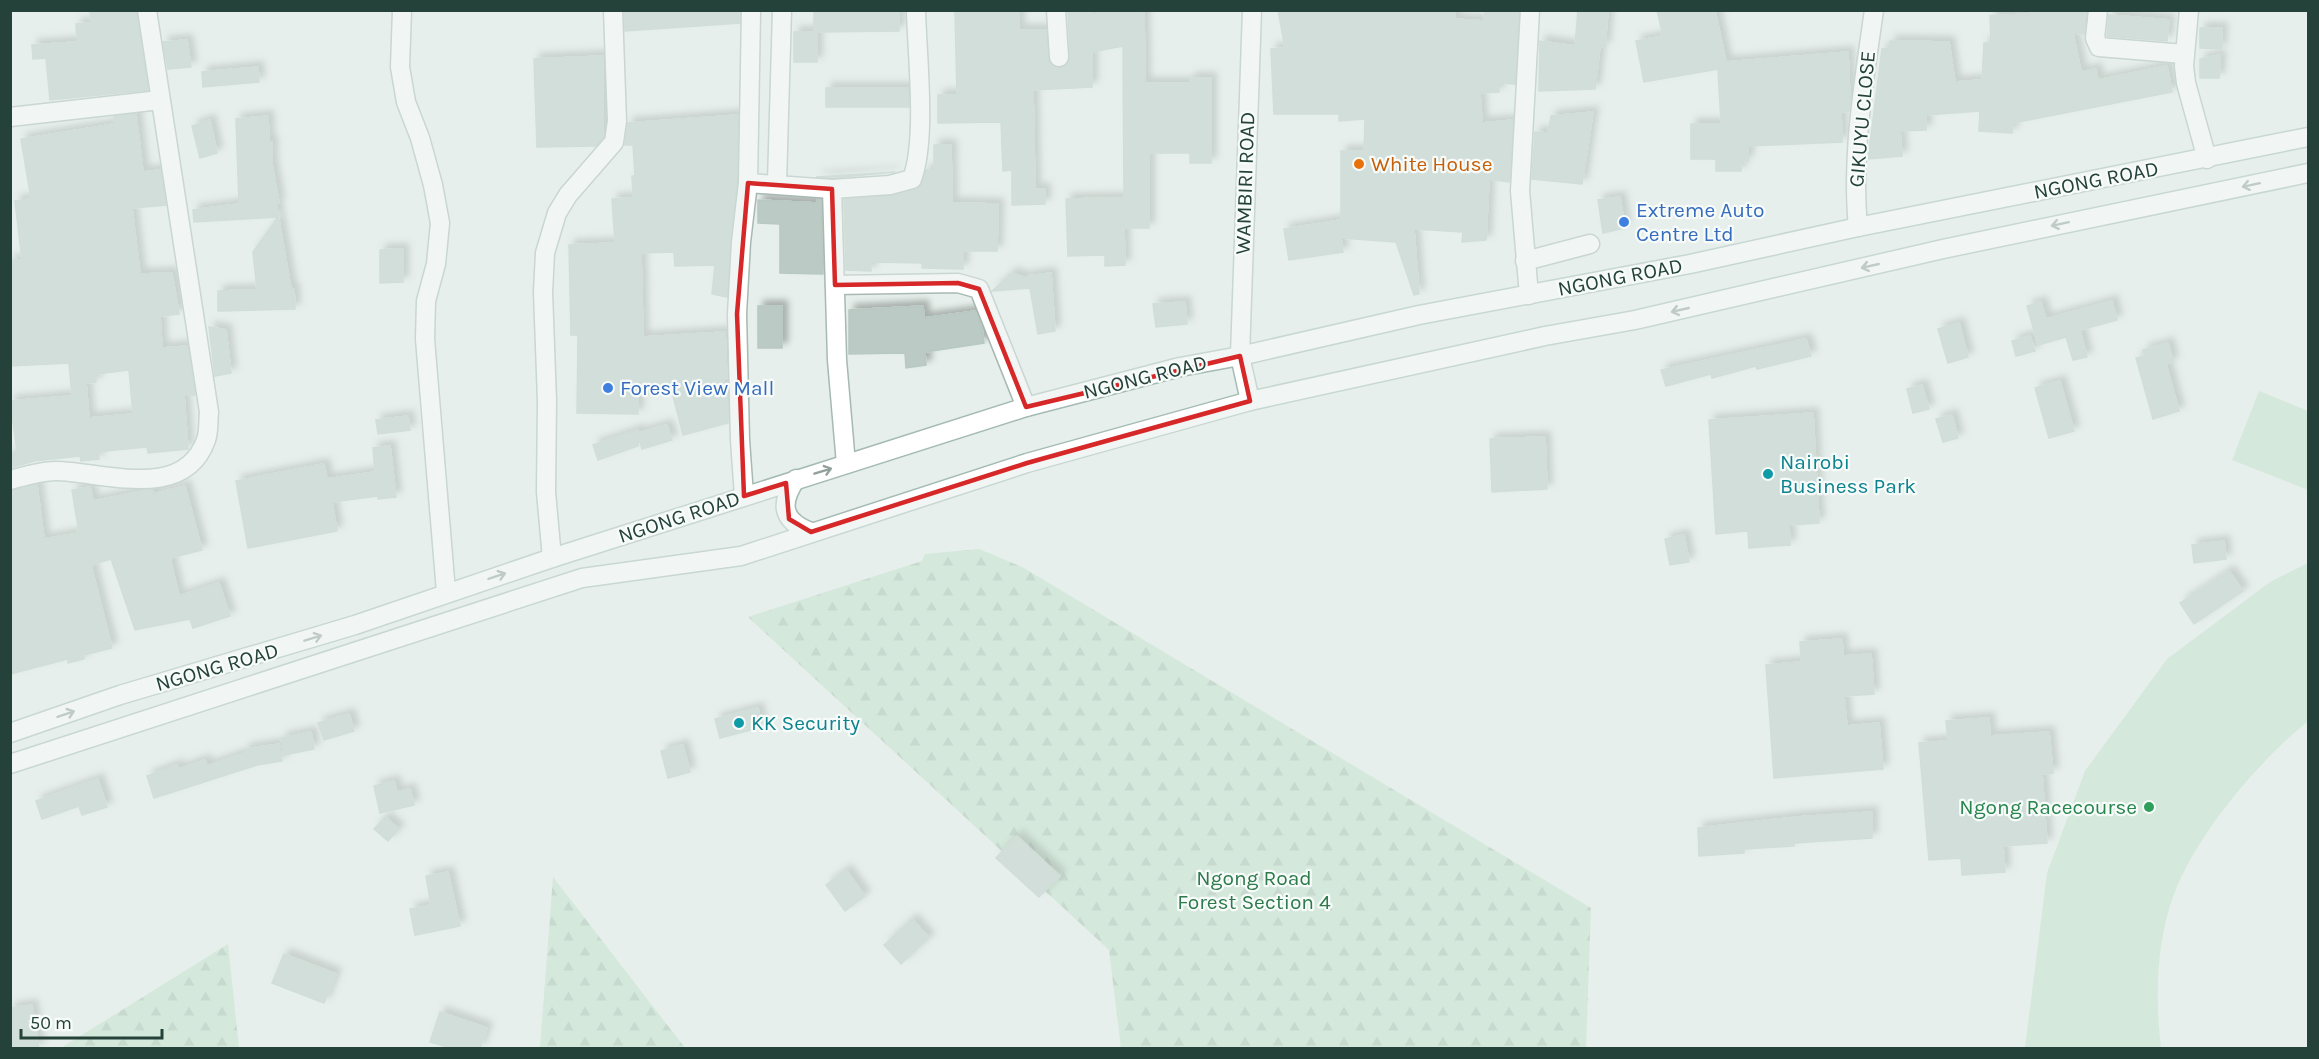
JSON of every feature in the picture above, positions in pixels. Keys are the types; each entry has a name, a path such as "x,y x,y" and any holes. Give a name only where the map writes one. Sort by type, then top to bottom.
{"main road":[{"path":"10,480 53,471 141,479 166,477 182,470 197,459 207,438 209,412 147,10"},
{"path":"402,10 400,67 406,102 420,138 433,185 440,223 436,264 426,301 425,339 446,592"},
{"path":"552,558 546,492 547,400 543,292 545,253 557,213 568,195 614,142 617,122 613,10"},
{"path":"744,496 740,440 737,314 740,253 748,183 751,10"},
{"path":"777,183 782,10"},
{"path":"748,183 777,183 832,189 890,185 912,179 918,162 920,129 916,10"},
{"path":"1056,10 1059,57"},
{"name":"WAMBIRI ROAD","path":"1250,402 1240,356 1252,10"},
{"path":"1529,295 1520,191 1530,10"},
{"name":"GIKUYU CLOSE","path":"1858,227 1855,196 1861,112 1874,10"},
{"path":"2098,10 2095,38 2099,47 2184,54"},
{"path":"2189,10 2184,54 2186,83 2207,159"},
{"path":"10,117 160,100"},
{"name":"NGONG ROAD","path":"10,733 120,695 355,625 446,592 796,479 1026,407 1179,367 1240,356 1419,315 1529,295 2308,137"},
{"name":"NGONG ROAD","path":"10,764 582,578 741,556 1027,464 1250,402 1545,336 1635,320 1943,249 2308,173"},
{"path":"832,189 837,360 846,464"},
{"path":"1525,261 1590,244"},
{"path":"835,285 958,284 979,289 1026,407"},
{"path":"796,479 788,492 786,509 789,519 797,526 811,532"}],"highlighted area":[{"path":"748,183 832,189 835,285 958,283 979,289 1026,407 1240,356 1250,401 1027,463 811,532 789,519 786,483 744,496 737,314"}],"green space":[{"path":"2259,391 2308,411 2308,490 2232,460"},
{"name":"Ngong Road Forest Section 4","path":"979,549 1022,567 1591,908 1586,1048 1121,1048 1109,950 748,617 922,561 925,554"},
{"name":"Ngong Racecourse","path":"2308,563 2308,721 2269,757 2231,800 2198,847 2174,894 2164,931 2158,971 2161,1048 2025,1048 2047,873 2085,771 2167,659 2270,582"},
{"path":"553,877 685,1048 540,1048"},
{"path":"228,944 239,1048 61,1048"}],"building":[{"path":"136,10 148,90 50,100 46,58 33,59 32,45 77,42 76,24 91,23 90,12"},
{"path":"624,10 740,10 740,23 625,31"},
{"path":"814,10 899,10 899,31 817,32 817,62 794,62 794,32 814,32"},
{"path":"955,10 1019,10 1019,30 1046,30 1049,63 1059,68 1066,66 1070,57 1068,10 1092,10 1092,14 1144,10 1145,83 1190,83 1190,78 1211,78 1211,163 1190,163 1190,153 1149,153 1149,228 1124,228 1125,265 1105,266 1105,255 1068,256 1066,199 1124,198 1123,46 1092,52 1092,87 1033,90 1035,189 1045,189 1045,204 1012,205 1012,170 1003,171 1001,122 938,123 938,95 957,95"},
{"path":"1278,10 1455,10 1455,19 1484,21 1485,10 1519,10 1515,84 1499,83 1499,92 1480,93 1482,123 1513,120 1509,182 1489,179 1486,240 1462,242 1463,232 1414,229 1419,294 1414,295 1396,242 1341,238 1343,252 1289,260 1284,229 1341,220 1341,151 1364,151 1365,119 1339,121 1339,114 1274,114 1271,49 1285,48"},
{"path":"1578,10 1608,10 1605,47 1600,46 1595,89 1539,91 1540,41 1575,46"},
{"path":"1657,10 1715,10 1726,62 1848,52 1850,101 1849,111 1841,112 1842,142 1748,146 1748,161 1741,162 1741,171 1716,171 1716,159 1691,159 1691,124 1721,124 1718,69 1644,82 1636,41 1663,36"},
{"path":"2030,10 2086,12 2084,34 2073,33 2081,72 2096,69 2098,80 2167,66 2172,92 2013,123 2012,133 1979,131 1980,111 1926,115 1926,130 1900,131 1902,156 1868,159 1882,49 1890,48 1890,41 1949,42 1955,82 1982,80 1984,43 1991,43 1990,16 2030,14"},
{"path":"2109,15 2169,20 2167,41 2107,36"},
{"path":"2200,28 2222,28 2221,49 2200,48"},
{"path":"187,40 191,67 168,69 163,42"},
{"path":"2220,55 2219,78 2200,78 2200,59"},
{"path":"603,56 603,137 596,146 537,147 534,59"},
{"path":"258,67 259,82 203,87 202,72"},
{"path":"826,88 908,88 909,107 826,107"},
{"path":"1593,112 1582,184 1532,179 1535,132 1548,133 1551,116"},
{"path":"136,114 143,172 160,170 166,205 132,208 140,274 172,273 179,314 160,316 162,348 188,346 195,395 184,395 188,449 148,453 147,447 115,450 98,452 99,459 81,461 80,456 34,461 10,468 10,453 17,451 10,401 72,396 69,363 10,366 10,260 22,260 15,201 31,199 21,139 115,124 114,117","holes":["129,370 133,414 89,418 86,383 96,382 96,374"]},
{"path":"738,115 737,182 727,297 712,294 715,265 675,266 674,252 641,253 643,337 725,332 727,378 723,379 728,398 728,423 683,435 672,392 638,395 638,414 577,413 578,335 571,335 569,245 615,243 612,199 633,198 632,176 635,176 633,145 625,145 628,123"},
{"path":"268,116 269,142 272,142 272,164 279,203 276,203 291,289 294,289 295,309 218,311 218,291 257,290 253,252 278,217 194,222 193,210 239,204 236,119"},
{"path":"210,120 217,153 200,158 192,126"},
{"path":"934,145 951,145 952,203 998,204 997,251 963,251 963,269 922,268 922,263 871,262 871,271 846,270 844,199 891,196 920,187 926,170 934,170"},
{"path":"895,172 832,178 816,177"},
{"path":"1620,197 1625,228 1603,233 1598,200"},
{"path":"817,199 821,200 823,274 780,273 780,224 758,223 758,200 817,203"},
{"path":"403,249 403,282 380,283 380,250"},
{"path":"1012,273 1029,279 1028,276 1051,273 1055,331 1038,334 1030,288 992,291"},
{"path":"2112,301 2117,320 2080,330 2087,357 2073,360 2066,337 2038,345 2027,306 2041,302 2046,319"},
{"path":"1185,302 1187,324 1156,327 1153,304"},
{"path":"758,306 782,306 782,348 758,348"},
{"path":"923,306 924,318 975,311 982,327 984,343 925,352 926,365 906,368 905,353 849,354 849,310"},
{"path":"1959,323 1968,357 1948,363 1938,329"},
{"path":"209,327 226,330 231,373 215,376"},
{"path":"2030,336 2035,351 2016,356 2012,341"},
{"path":"1806,339 1811,356 1757,369 1756,366 1712,378 1711,374 1666,386 1661,370"},
{"path":"2168,343 2173,362 2166,364 2179,411 2153,419 2136,358 2145,356 2143,350"},
{"path":"2060,381 2074,431 2049,438 2035,388"},
{"path":"1922,385 1929,409 1913,413 1907,389"},
{"name":"Nairobi Business Park","path":"1813,413 1819,523 1789,525 1790,545 1749,548 1748,531 1716,534 1709,420"},
{"path":"1952,415 1958,438 1943,442 1936,419"},
{"path":"408,416 410,430 378,434 376,420"},
{"path":"667,425 672,440 642,449 638,435 638,446 598,460 593,445 638,430 638,433"},
{"path":"1545,437 1547,489 1492,492 1490,439"},
{"path":"390,446 396,497 378,499 378,496 332,502 337,531 248,548 236,481 324,464 327,479 375,472 373,448"},
{"path":"37,485 44,539 79,533 72,490 90,487 93,501 152,489 153,494 185,486 202,550 170,558 179,596 219,583 230,616 193,628 190,619 135,630 111,559 91,565 112,648 84,655 84,659 68,663 68,659 10,674 10,491"},
{"path":"1684,535 1689,562 1670,565 1665,539"},
{"path":"2224,541 2226,559 2194,563 2192,545"},
{"path":"2229,571 2243,591 2194,624 2180,603"},
{"path":"1842,639 1843,656 1871,654 1874,694 1844,696 1847,726 1879,723 1883,769 1774,778 1766,665 1801,662 1800,642"},
{"name":"KK Security","path":"758,708 762,727 720,738 715,719"},
{"path":"349,714 354,731 324,740 318,723"},
{"path":"1989,718 1990,736 2049,732 2053,773 2042,774 2047,843 2003,846 2005,872 1962,875 1961,858 1929,860 1919,743 1948,741 1946,721"},
{"path":"311,732 314,749 284,755 281,738"},
{"path":"279,744 282,761 257,765 154,798 147,776 177,765 179,769 205,760 207,766 245,753 245,749"},
{"path":"683,745 690,772 668,778 661,751"},
{"path":"98,779 107,807 82,815 79,806 42,819 36,801"},
{"path":"394,781 397,792 410,789 414,805 380,813 374,786"},
{"path":"1872,812 1872,838 1794,843 1794,846 1744,849 1744,853 1699,856 1698,828 1797,817"},
{"path":"385,817 399,829 388,841 374,829"},
{"path":"1017,836 1060,876 1039,897 996,858"},
{"path":"846,870 865,896 845,911 826,885"},
{"path":"448,872 460,926 415,935 410,909 431,905 426,876"},
{"path":"912,919 929,938 901,964 884,945"},
{"path":"284,954 336,974 324,1003 272,983"},
{"path":"32,1005 39,1048 10,1048 10,1008"},
{"path":"440,1012 487,1028 480,1048 451,1048 430,1042"}],"place":[{"name":"White House","path":"1359,164"},
{"name":"Extreme Auto Centre Ltd","path":"1624,222"},
{"name":"Forest View Mall","path":"608,388"},
{"name":"Nairobi Business Park","path":"1768,474"},
{"name":"KK Security","path":"739,723"},
{"name":"Ngong Racecourse","path":"2149,807"}]}
